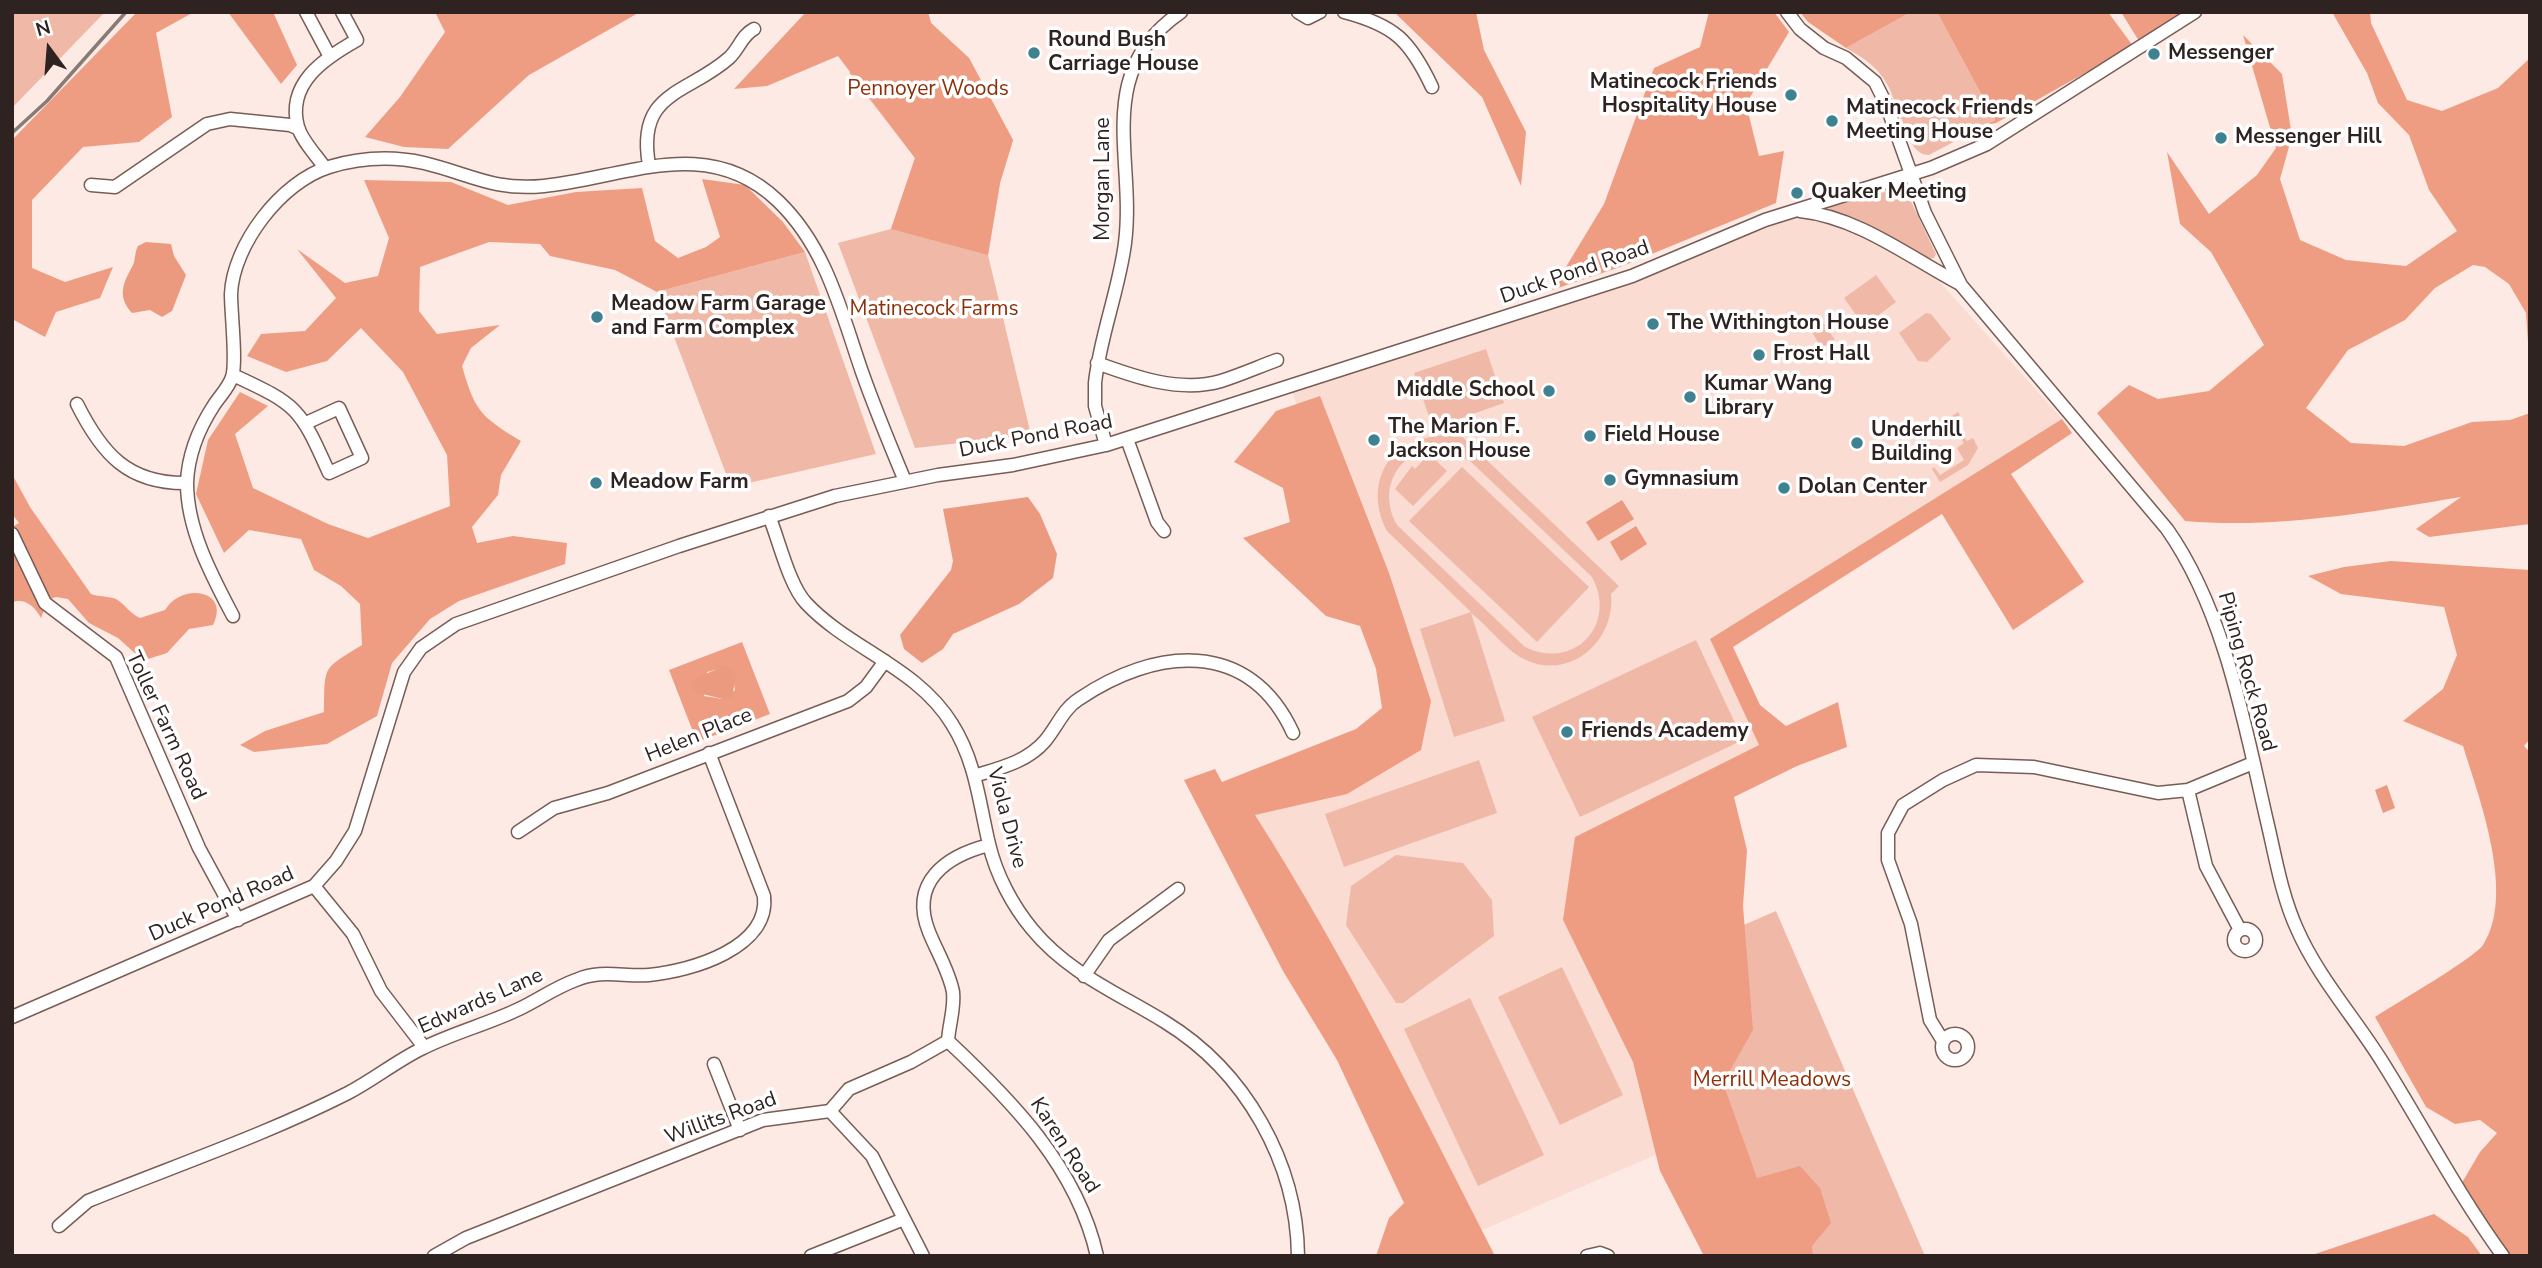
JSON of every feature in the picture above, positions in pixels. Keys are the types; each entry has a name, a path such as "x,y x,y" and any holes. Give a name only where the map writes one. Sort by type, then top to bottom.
{"street":[{"path":"306,12 329,55"},
{"path":"299,129 302,86 309,73 329,55 357,40 342,12"},
{"name":"Morgan Lane","path":"1106,445 1095,406 1097,363 1126,233 1122,120 1124,93 1143,51 1156,33 1181,12"},
{"path":"1298,12 1308,18 1321,12"},
{"path":"1344,12 1374,20 1401,37 1419,58 1433,87"},
{"name":"Piping Rock Road","path":"1787,12 1800,29 1824,48 1846,58 1875,82 1886,104 1934,233 1961,285 2167,529 2189,559 2214,617 2284,894 2297,930 2313,960 2382,1061 2479,1222 2503,1256"},
{"name":"Duck Pond Road","path":"12,1017 314,886 355,831 396,690 412,659 432,638 477,615 835,496 905,481 1013,465 1127,439 1632,276 1792,211 1910,174 1987,144 2195,12"},
{"path":"649,165 646,133 657,107 681,87 730,57 744,36 754,29"},
{"path":"91,185 115,187 207,124 218,120 290,125 299,129 325,168"},
{"path":"233,616 201,549 190,512 187,483 198,434 233,375 231,291 237,268 251,236 268,210 283,194 325,168 354,161 403,160 426,164 478,182 530,187 649,165 682,163 735,173 775,198 797,221 822,261 905,481"},
{"path":"1792,211 1819,213 1853,226 1961,285"},
{"path":"1097,363 1136,377 1179,385 1218,382 1277,360"},
{"path":"233,375 283,398 306,423 329,473 362,458 339,408 306,423"},
{"path":"77,404 91,431 125,467 144,479 163,483 187,483"},
{"path":"1127,439 1157,522 1164,531"},
{"name":"Viola Drive","path":"769,516 805,602 923,689 942,709 965,746 989,845 1006,890 1021,915 1053,952 1084,976 1176,1030 1214,1060 1241,1090 1266,1130 1284,1171 1297,1231 1298,1256"},
{"name":"Toller Farm Road","path":"12,534 45,603 116,657 199,848 238,920"},
{"path":"974,776 1029,756 1079,699 1143,667 1177,659 1220,665 1236,672 1268,695 1286,718 1293,733"},
{"name":"Helen Place","path":"518,832 554,807 608,793 848,701 866,687 885,661"},
{"name":"Edwards Lane","path":"59,1226 88,1201 337,1098 424,1047 519,1010 576,979 608,972 646,975 671,972 729,950 751,937 763,917 764,896 709,753"},
{"path":"1943,1041 1930,1020 1911,924 1888,860 1888,833 1903,805 1960,771 1994,764 2034,767 2144,792 2188,790 2253,763"},
{"path":"2188,790 2206,866 2240,930"},
{"path":"923,1256 872,1156 830,1111 849,1089 911,1062 948,1041 953,993 945,967 928,930 924,897 936,870 951,859 989,845"},
{"path":"314,886 353,934 381,991 424,1047"},
{"path":"1084,976 1115,935 1178,889"},
{"name":"Karen Road","path":"948,1041 1024,1115 1083,1208 1097,1256"},
{"path":"714,1064 740,1130"},
{"name":"Willits Road","path":"434,1256 466,1238 740,1130 787,1115 830,1111"},
{"path":"811,1256 904,1219"},
{"path":"1587,1256 1600,1253 1608,1256"}],"shaded area":[{"name":"Friends Academy","path":"1793,215 1815,218 1849,229 1939,281 2062,419 1710,639 1759,745 1575,837 1685,1142 1441,1248 1199,795 1358,733 1404,699 1292,392 1638,278"},
{"path":"146,242 171,244 174,256 186,275 172,311 162,317 150,310 132,313 124,301 124,284 138,246"},
{"path":"1028,497 1040,514 1057,554 1053,578 1019,604 953,634 943,649 922,663 904,649 900,635 951,570 953,561 943,509"},
{"path":"1622,500 1634,519 1598,541 1586,522"},
{"path":"1636,526 1647,544 1621,561 1610,542"},
{"path":"727,665 736,676 732,697 723,699 694,692 692,685 696,678"},
{"path":"2387,785 2395,808 2383,813 2375,790"}],"green space":[{"path":"12,12 105,12 12,108"},
{"path":"137,12 194,12 156,33 172,117 139,142 83,147 32,200 32,268 65,282 113,267 100,298 56,312 45,337 12,319 12,140"},
{"path":"228,12 273,12 297,65 281,84"},
{"path":"435,12 640,12 529,75 448,149 404,147 365,137 400,97 445,32"},
{"name":"Pennoyer Woods","path":"806,12 928,12 931,23 969,58 1013,140 1000,183 988,255 891,229 915,158 838,56 767,86 734,89"},
{"path":"928,12 931,23 969,58 1013,140 1000,183 988,255 1031,435 915,448 838,243 891,229 915,158 849,73"},
{"path":"1394,12 1476,12 1484,50 1526,132 1521,186 1482,97"},
{"path":"1709,12 1774,12 1789,32 1746,104 1759,156 1784,151 1776,203 1620,267 1552,290 1604,204 1654,68 1700,47"},
{"path":"1800,12 1911,12 1846,48 1808,22"},
{"path":"1911,12 1937,12 1995,120 1929,155 1914,147 1891,92 1879,72 1846,48"},
{"path":"1937,12 2108,12 2133,46 1996,123 1986,125 1995,120"},
{"path":"2121,12 2182,12 2139,41"},
{"path":"2332,12 2370,12 2371,23 2407,100 2442,111 2498,88 2530,58 2530,371 2526,313 2509,284 2485,267 2473,265 2435,288 2405,320 2348,350 2306,408 2351,443 2404,446 2472,422 2510,420 2530,413 2530,524 2429,537 2416,529 2461,497 2324,518 2254,523 2185,521 2097,413 2129,385 2158,399 2209,391 2264,345 2211,252 2180,224 2167,152 2209,214 2257,175 2276,148 2243,35 2282,74 2292,136 2280,179 2300,240 2346,260 2406,266 2457,231 2429,190 2409,135 2378,103 2367,73"},
{"path":"702,179 745,185 783,222 805,252 657,292 615,270 550,256 540,244 489,242 420,267 419,311 437,334 500,325 471,348 462,366 471,393 481,411 496,425 521,441 501,475 498,495 472,527 477,543 513,536 567,543 565,564 459,601 430,619 392,663 377,716 327,744 254,752 240,745 265,731 324,712 328,670 339,659 362,645 360,604 341,586 314,570 301,539 249,530 224,553 196,494 208,440 240,392 268,406 235,434 253,488 328,524 368,538 450,506 447,455 403,372 361,328 327,361 286,372 247,356 261,334 305,331 336,298 297,249 345,283 378,276 389,238 364,180 451,182 508,205 576,192 642,188 655,241 678,258 706,247 720,237"},
{"path":"1892,184 1901,186 1907,193 1936,254 1934,258 1927,259 1826,207"},
{"name":"Matinecock Farms","path":"805,252 876,454 731,487 657,292"},
{"path":"1876,275 1896,302 1864,326 1844,298"},
{"path":"1926,313 1931,314 1951,339 1927,362 1918,361 1899,333"},
{"path":"1821,319 1835,340 1821,348 1809,326"},
{"path":"1486,349 1504,403 1433,428 1414,373"},
{"path":"1320,396 1389,573 1431,701 1421,750 1347,794 1255,815 1350,977 1495,1256 1376,1256 1389,1218 1404,1203 1337,1060 1283,971 1184,780 1215,769 1222,782 1356,729 1382,708 1376,669 1360,626 1326,616 1243,538 1290,522 1283,488 1234,462 1276,411"},
{"path":"1958,412 1960,415 1953,420 1967,441 1973,438 1978,448 1968,465 1940,482 1932,469 1934,467 1940,475 1964,460 1957,448 1964,443 1950,421 1942,425 1941,423"},
{"path":"2062,419 2072,433 2011,474 2084,582 2013,630 1942,514 1733,647 1760,705 1786,726 1838,702 1847,747 1797,766 1734,797 1747,850 1743,906 1753,1030 1723,1083 1757,1178 1800,1166 1820,1188 1831,1223 1812,1246 1813,1256 1704,1256 1660,1171 1633,1062 1563,920 1575,837 1759,745 1710,639"},
{"path":"1453,428 1619,586 1611,594 1610,612 1597,643 1570,662 1554,665 1537,664 1520,657 1471,613 1505,721 1454,737 1420,629 1471,612 1387,531 1378,504 1380,478 1394,455 1404,446","holes":["1443,448 1470,461 1592,577 1599,595 1599,612 1595,627 1587,639 1575,648 1560,653 1543,653 1525,647 1397,525 1389,497 1396,472 1404,462 1428,449"]},
{"path":"1429,454 1447,471 1413,506 1395,489 1412,466 1415,469"},
{"path":"1462,467 1589,587 1537,642 1409,521"},
{"path":"12,474 30,507 91,594 116,599 140,618 165,610 182,596 202,594 210,597 215,604 217,613 213,625 189,629 167,653 148,659 138,656 118,638 89,623 68,599 56,597 48,600 41,618 30,604 12,602 12,527 19,523 12,514"},
{"path":"2391,561 2530,570 2530,739 2524,746 2530,752 2530,1256 2507,1256 2460,1186 2480,1152 2497,1133 2480,1120 2455,1124 2426,1107 2375,1017 2476,952 2483,945 2492,924 2496,900 2495,873 2485,818 2463,746 2403,721 2443,689 2457,655 2444,607 2341,594 2308,576 2344,567"},
{"path":"1696,640 1743,740 1580,817 1532,717"},
{"path":"742,642 770,714 697,742 669,670","holes":["719,669 734,684 735,690 723,699 704,696 707,672"]},
{"path":"1479,760 1497,813 1344,867 1325,814"},
{"path":"1396,855 1463,863 1492,900 1494,936 1403,1003 1396,1003 1346,925 1351,886"},
{"name":"Merrill Meadows","path":"1776,911 1925,1256 1769,1256 1645,968"},
{"path":"1562,967 1623,1095 1560,1125 1498,997"},
{"path":"1470,998 1544,1155 1478,1186 1404,1029"},
{"path":"2434,1214 2468,1237 2482,1256 2309,1256"}],"railway":[{"path":"12,133 47,101 126,12"}],"place":[{"name":"Round Bush Carriage House","path":"1034,53"},
{"name":"Messenger","path":"2154,54"},
{"name":"Matinecock Friends Hospitality House","path":"1791,95"},
{"name":"Matinecock Friends Meeting House","path":"1832,121"},
{"name":"Messenger Hill","path":"2221,138"},
{"name":"Quaker Meeting","path":"1797,193"},
{"name":"Meadow Farm Garage and Farm Complex","path":"597,317"},
{"name":"The Withington House","path":"1653,324"},
{"name":"Frost Hall","path":"1759,355"},
{"name":"Middle School","path":"1549,391"},
{"name":"Kumar Wang Library","path":"1690,397"},
{"name":"Field House","path":"1590,436"},
{"name":"The Marion F. Jackson House","path":"1374,440"},
{"name":"Underhill Building","path":"1857,443"},
{"name":"Gymnasium","path":"1610,480"},
{"name":"Meadow Farm","path":"596,483"},
{"name":"Dolan Center","path":"1784,488"},
{"name":"Friends Academy","path":"1567,732"}]}
